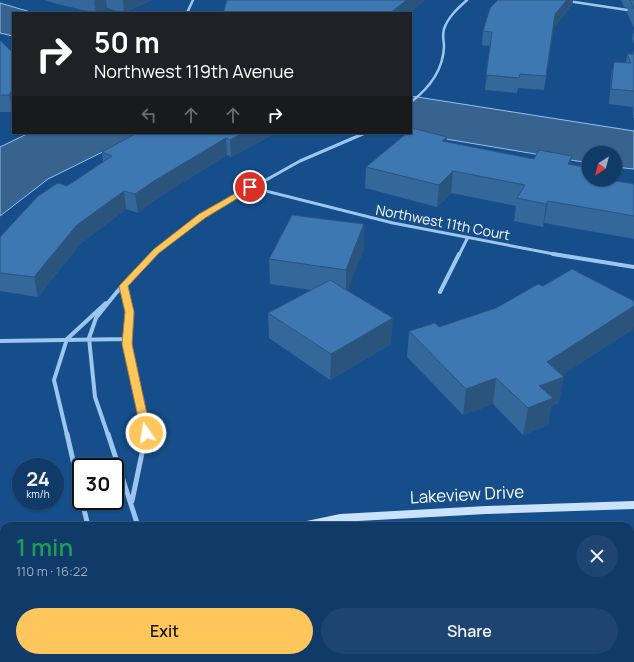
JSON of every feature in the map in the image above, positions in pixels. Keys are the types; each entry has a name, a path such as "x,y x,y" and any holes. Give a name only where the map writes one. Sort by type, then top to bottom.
{"street":[{"path":"187,12 193,0"},
{"path":"412,101 422,92 438,71 444,48 442,32 453,13 467,0"},
{"path":"561,0 634,11"},
{"path":"72,458 54,380 67,339 162,247 202,216 250,187 300,161 364,134"},
{"name":"Northwest 11th Court","path":"250,187 314,206 467,239 634,267"},
{"path":"440,292 467,239"},
{"path":"123,286 130,312 127,339 132,370 146,433 131,502"},
{"path":"116,293 96,318 89,338 95,397 137,522"},
{"path":"0,341 89,338 127,339"},
{"name":"Lakeview Drive","path":"321,522 340,518 486,510 634,505"},
{"path":"84,510 87,522"}],"water":[{"path":"0,3 31,12 12,12 12,36 0,33"},
{"path":"412,96 634,131 634,169 622,168 622,146 582,146 582,162 412,133"},
{"path":"27,134 139,134 48,179 0,216 0,147"}],"building":[{"path":"227,0 407,0 391,12 223,12"},
{"path":"498,0 567,0 555,14 546,76 520,74 519,78 486,75 492,32 483,31 490,8"},
{"path":"630,0 634,0 634,9"},
{"path":"0,40 12,52 12,90 9,95 0,95"},
{"path":"627,54 634,54 634,91 611,89 614,62 631,63"},
{"path":"412,128 447,137 442,141 534,159 539,150 572,156 568,164 582,167 582,186 622,186 622,182 634,184 634,216 548,201 546,204 517,198 525,185 453,171 439,185 366,167 406,134 412,134"},
{"path":"135,134 241,134 230,140 226,138 135,194 124,191 77,225 34,277 0,273 0,237 38,196 58,183 67,186 112,156 102,152"},
{"path":"292,215 364,224 346,270 269,259"},
{"path":"572,269 634,301 634,306 547,362 564,377 539,386 553,398 528,408 496,378 466,389 409,331 435,323 439,327 496,308 538,284 543,286"},
{"path":"330,280 393,318 331,354 268,313"}],"route":[{"path":"146,433 127,344 130,312 123,286 156,251 202,216 250,187"}]}
